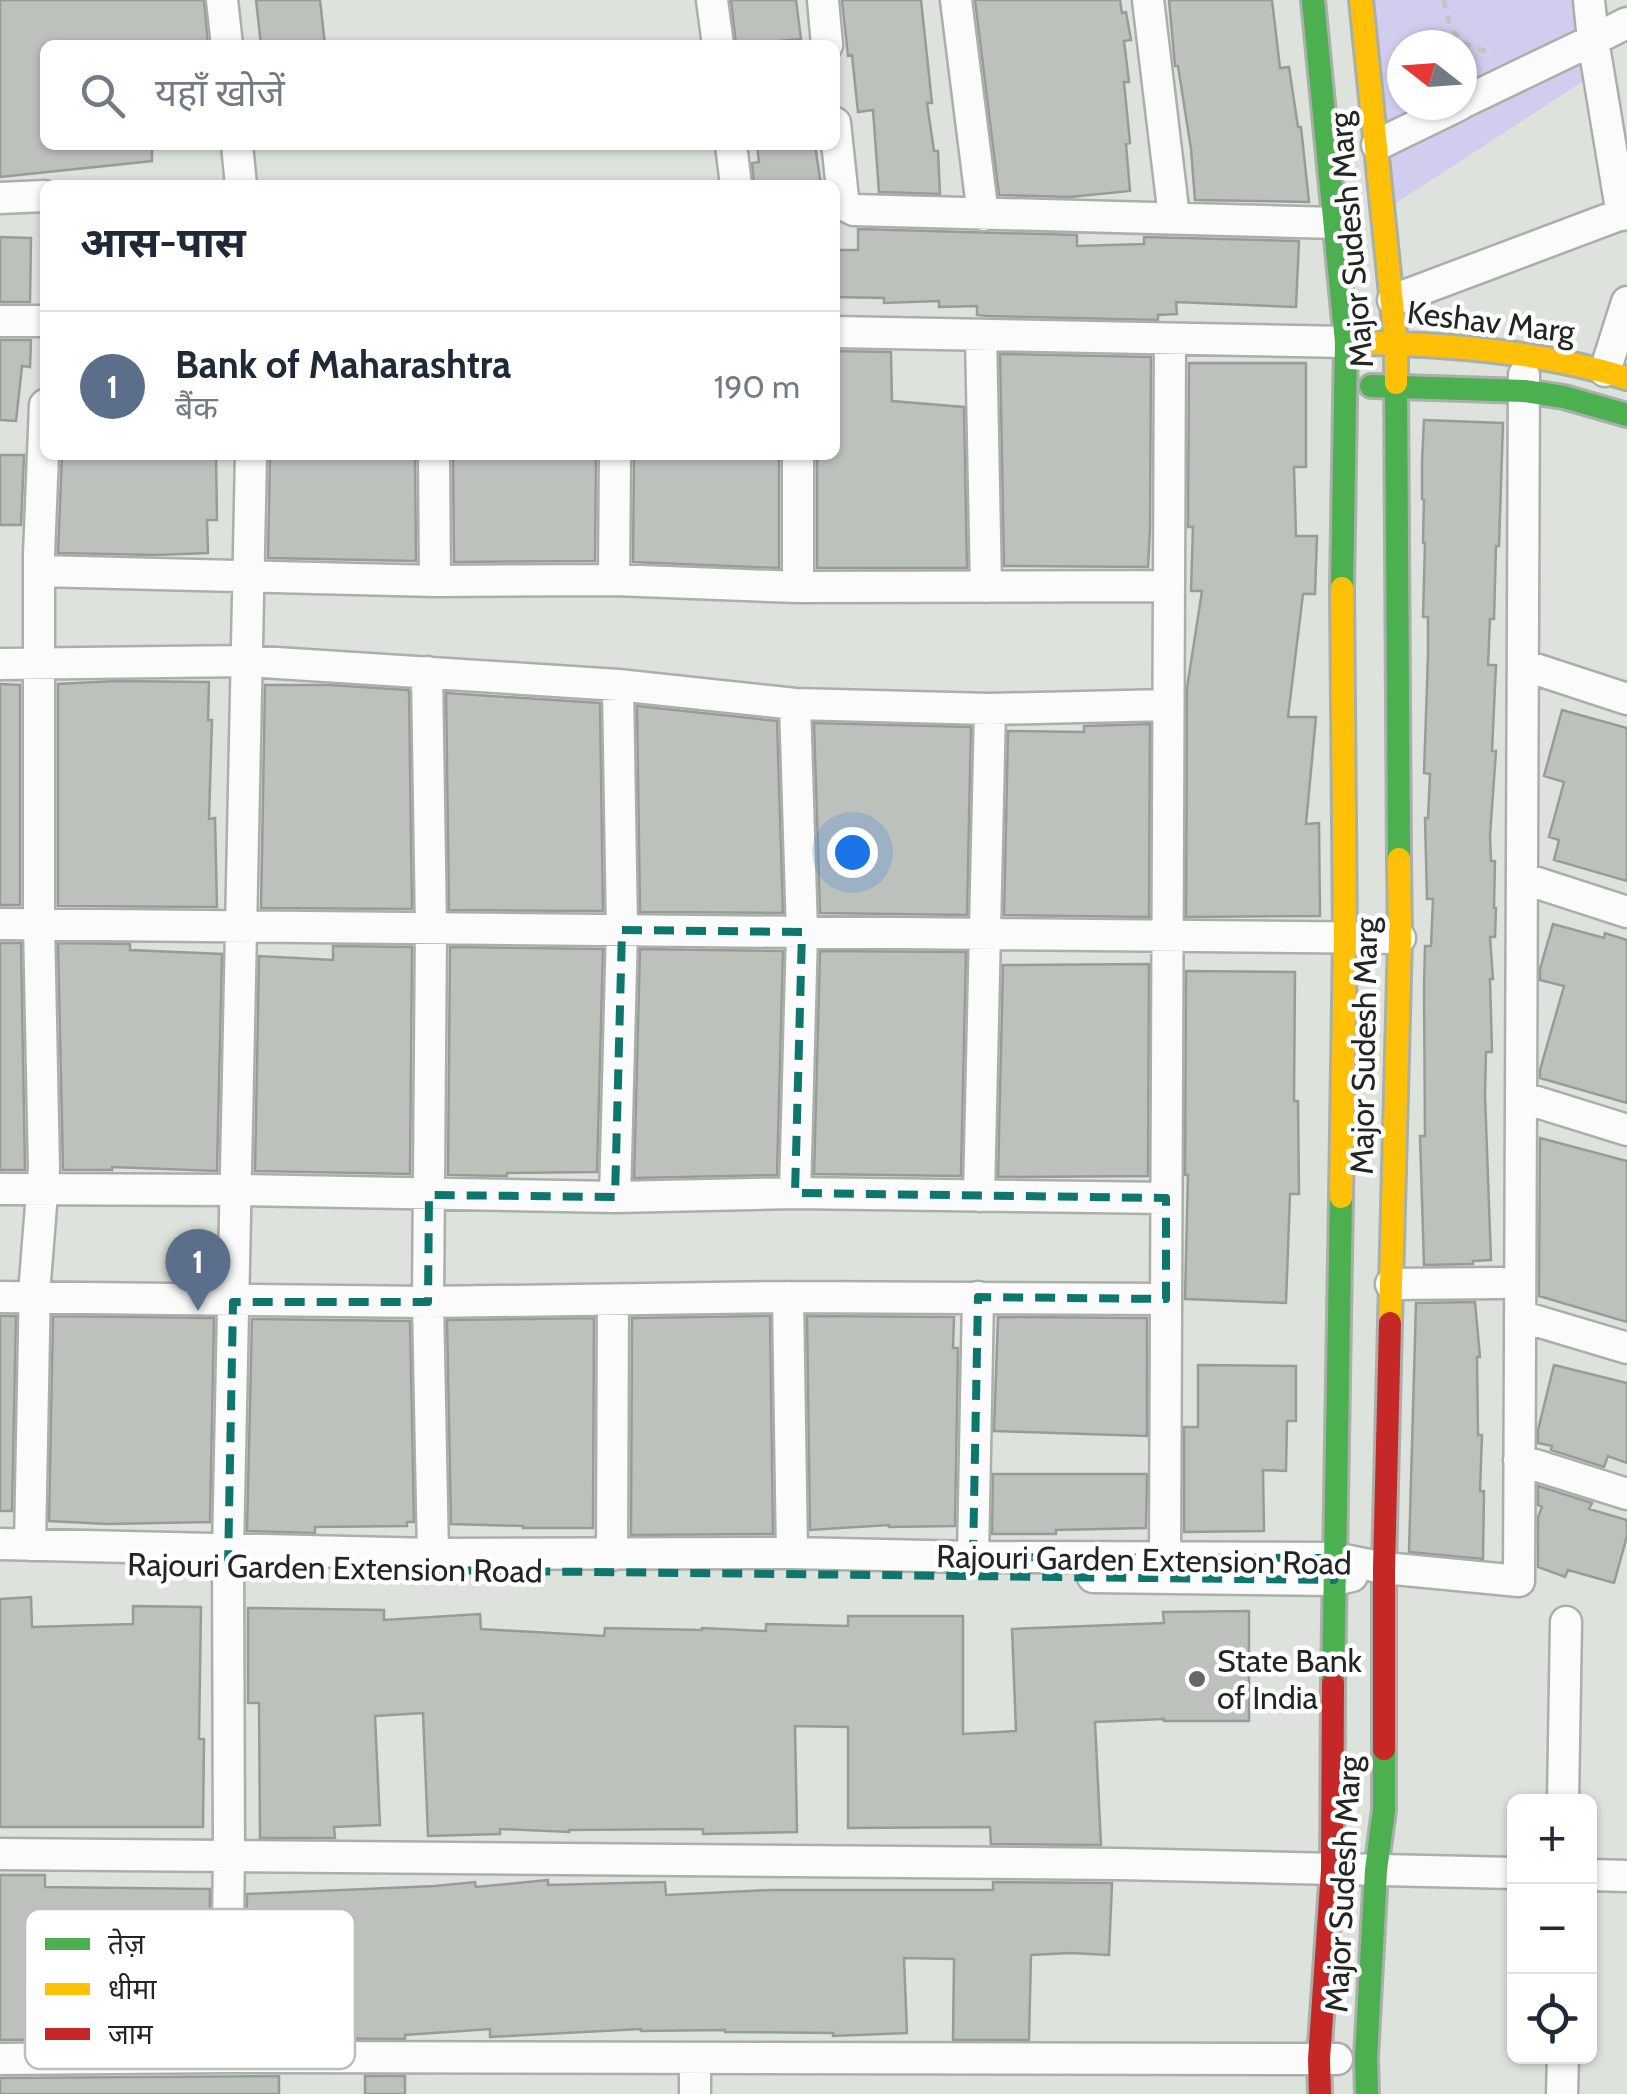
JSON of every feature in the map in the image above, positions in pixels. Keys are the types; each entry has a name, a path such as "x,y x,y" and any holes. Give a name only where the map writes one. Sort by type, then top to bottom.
{"street":[{"path":"222,0 226,40"},
{"path":"712,0 717,40"},
{"path":"823,0 827,40"},
{"path":"956,0 983,215"},
{"path":"1148,0 1174,217"},
{"name":"Major Sudesh Marg","path":"1313,0 1346,342 1342,573 1345,938 1332,1870 1320,2094"},
{"name":"Major Sudesh Marg","path":"1361,0 1396,344 1400,938 1384,1568 1384,1810 1376,1870 1367,2094"},
{"path":"1392,300 1625,214 1589,0"},
{"path":"1477,96 1627,24"},
{"path":"1377,145 1428,120"},
{"path":"238,150 240,180"},
{"path":"732,150 735,180"},
{"path":"838,150 840,206 854,210 1336,223"},
{"path":"0,198 40,196"},
{"path":"1616,374 1627,302"},
{"path":"0,322 40,322"},
{"path":"840,332 1346,342"},
{"path":"981,335 986,586"},
{"path":"1165,1557 1170,338"},
{"name":"Keshav Marg","path":"1346,342 1524,352 1616,374"},
{"path":"1524,352 1520,1460 1627,1494"},
{"name":"Keshav Marg","path":"1345,387 1524,390 1627,414"},
{"path":"15,1544 44,1168 39,924 39,571 43,460"},
{"path":"228,1909 228,1559 252,460"},
{"path":"434,460 435,581"},
{"path":"614,580 615,460"},
{"path":"798,460 798,587"},
{"path":"39,571 435,581 614,580 798,587 1169,586"},
{"path":"0,664 247,660 618,685 796,704 990,709 1168,705"},
{"path":"1523,665 1627,698"},
{"path":"428,672 431,929 428,1302 433,1554"},
{"path":"615,1197 622,930 618,685"},
{"path":"795,1193 802,932 796,704"},
{"path":"978,1196 990,709"},
{"path":"1522,878 1627,912"},
{"path":"0,924 1400,938"},
{"path":"1521,1097 1627,1130"},
{"path":"0,1189 615,1197 795,1193 1166,1198"},
{"path":"1391,1284 1501,1282"},
{"path":"0,1298 233,1302 788,1297 1166,1299"},
{"path":"788,1297 792,1554"},
{"path":"974,1557 978,1298"},
{"path":"612,1555 613,1300"},
{"path":"1520,1316 1627,1348"},
{"name":"Rajouri Garden Extension Road","path":"15,1544 228,1559 1384,1568 1519,1581 1520,1460"},
{"name":"Rajouri Garden Extension Road","path":"0,1564 433,1554 792,1554 1165,1557 1334,1569"},
{"path":"1564,1794 1566,1622"},
{"path":"0,1854 1098,1863 1507,1873"},
{"path":"1597,1875 1627,1876"},
{"path":"355,2057 1366,2058"},
{"path":"695,2058 696,2094"},
{"path":"0,2060 25,2060"},
{"path":"1562,2094 1563,2064"}],"path":[{"path":"1444,0 1448,25 1458,36 1478,50 1502,54"}],"highlighted area":[{"path":"622,930 802,932 795,1193 1166,1198 1166,1299 978,1297 973,1557 1334,1558 1334,1580 228,1568 233,1302 428,1302 429,1195 615,1197"}],"shaded area":[{"path":"1360,0 1591,0 1599,71 1382,212"}],"building":[{"path":"0,0 204,0 208,40 40,40 40,150 152,150 152,161 0,177"},
{"path":"256,0 320,0 324,40 260,40"},
{"path":"731,0 796,0 801,39 735,40"},
{"path":"842,0 921,0 932,103 927,103 934,151 938,151 940,194 879,192 873,110 858,112"},
{"path":"975,0 1120,0 1131,40 1124,41 1129,82 1124,82 1130,191 1070,197 999,195"},
{"path":"1169,0 1272,0 1280,68 1289,67 1301,127 1309,202 1195,200"},
{"path":"758,150 816,150 820,180 754,180 752,163 759,162"},
{"path":"858,229 1077,235 1077,246 1144,244 1144,237 1299,241 1296,307 1176,302 1177,314 1158,315 1158,320 986,316 977,315 977,306 939,307 939,301 884,303 884,298 840,297 840,250 858,250"},
{"path":"0,237 31,238 30,302 0,302"},
{"path":"0,340 31,340 30,367 22,366 16,421 0,420"},
{"path":"840,351 891,352 892,401 964,407 967,568 817,568 817,460 840,460"},
{"path":"1000,354 1151,357 1148,567 1004,566"},
{"path":"1189,363 1306,363 1306,467 1294,467 1296,536 1317,536 1315,594 1303,594 1288,717 1316,717 1306,824 1319,823 1320,916 1186,917 1187,688 1202,591 1191,591"},
{"path":"1424,420 1503,423 1499,546 1488,665 1496,665 1492,751 1496,751 1490,836 1496,908 1495,937 1490,937 1492,1052 1486,1052 1485,1095 1491,1260 1473,1264 1424,1265 1420,1136 1425,1136 1425,946 1431,946 1433,899 1427,899 1425,818 1430,774 1424,773 1428,617 1423,617"},
{"path":"0,455 24,455 21,525 0,525"},
{"path":"62,460 216,460 217,520 207,520 208,553 58,553"},
{"path":"270,460 415,460 416,561 268,558"},
{"path":"453,460 596,460 595,561 454,562"},
{"path":"634,460 779,460 779,568 633,562"},
{"path":"209,682 209,819 215,818 217,907 58,906 58,684"},
{"path":"0,684 20,685 20,905 0,905"},
{"path":"265,685 409,690 412,909 261,908"},
{"path":"446,693 600,703 603,911 449,910"},
{"path":"637,706 777,721 783,913 640,912"},
{"path":"1562,710 1627,728 1627,881 1554,860 1559,840 1549,837 1564,782 1544,776"},
{"path":"814,723 971,727 967,915 820,913"},
{"path":"1150,724 1149,917 1004,915 1008,731 1084,732 1084,726"},
{"path":"1553,924 1627,940 1627,1103 1540,1078 1564,986 1540,980"},
{"path":"0,943 21,943 25,1170 0,1170"},
{"path":"58,943 130,944 130,950 222,954 217,1171 112,1167 63,1170"},
{"path":"333,946 412,947 410,1174 255,1171 259,956 333,960"},
{"path":"450,947 603,949 597,1172 448,1175"},
{"path":"640,949 783,951 777,1175 634,1178"},
{"path":"820,951 966,952 961,1176 814,1174"},
{"path":"1149,964 1148,1176 998,1177 1003,965"},
{"path":"1186,971 1295,972 1294,1101 1298,1101 1299,1194 1290,1194 1286,1303 1185,1299"},
{"path":"1540,1138 1627,1161 1627,1322 1539,1296"},
{"path":"1475,1302 1480,1357 1478,1435 1482,1435 1483,1559 1409,1552 1416,1303"},
{"path":"0,1316 16,1316 12,1511 0,1511"},
{"path":"53,1316 214,1318 210,1522 49,1521"},
{"path":"770,1316 773,1534 631,1535 632,1318"},
{"path":"807,1316 954,1317 953,1348 958,1348 955,1526 810,1530"},
{"path":"998,1317 1147,1318 1147,1436 994,1431"},
{"path":"594,1318 593,1528 451,1524 447,1320"},
{"path":"252,1319 410,1321 414,1522 407,1522 407,1526 315,1527 315,1533 247,1531"},
{"path":"1198,1365 1296,1366 1296,1421 1287,1421 1286,1471 1263,1470 1264,1531 1184,1532 1184,1427 1198,1427"},
{"path":"1554,1365 1627,1383 1627,1463 1608,1456 1604,1467 1538,1443"},
{"path":"993,1474 1147,1474 1146,1528 992,1534"},
{"path":"1538,1486 1592,1503 1589,1509 1627,1520 1627,1536 1614,1583 1568,1570 1565,1577 1538,1567 1538,1517 1542,1507 1538,1505"},
{"path":"31,1597 32,1627 133,1624 133,1606 201,1607 199,1739 204,1739 203,1827 0,1827 0,1599"},
{"path":"248,1608 384,1610 384,1620 480,1614 481,1629 604,1636 605,1628 766,1631 766,1624 848,1626 848,1616 963,1616 963,1734 1016,1731 1012,1629 1164,1623 1163,1612 1249,1611 1249,1721 1095,1722 1101,1845 991,1844 990,1827 848,1828 848,1727 795,1726 797,1832 500,1829 500,1834 428,1836 423,1713 375,1716 380,1825 334,1827 335,1838 260,1838 259,1703 248,1703"},
{"path":"0,1875 45,1875 45,1887 210,1889 210,1909 25,1909 25,2040 0,2040"},
{"path":"548,1880 548,1885 665,1882 666,1895 770,1890 993,1890 993,1882 1112,1883 1109,1955 1031,1955 1029,2040 953,2040 954,1959 904,1958 907,2033 833,2036 641,2029 490,2037 490,2029 405,2035 405,2039 355,2039 355,1909 247,1909 247,1894 475,1882 476,1887"},
{"path":"279,2076 279,2094 0,2094 0,2078"},
{"path":"365,2076 405,2076 405,2094 365,2094"}],"traffic: fast":[{"path":"1313,0 1346,342 1342,588"},
{"path":"1396,383 1399,859"},
{"path":"1371,386 1524,391 1564,397 1627,415"},
{"path":"1333,1684 1341,1197"},
{"path":"1367,2094 1376,1870 1384,1810 1384,1749"}],"traffic: slow":[{"path":"1361,0 1396,343 1396,383"},
{"path":"1371,343 1500,352 1564,362 1627,378"},
{"path":"1341,1197 1345,938 1342,588"},
{"path":"1390,1323 1399,859"}],"traffic: jam":[{"path":"1384,1749 1390,1323"},
{"path":"1320,2094 1332,1870 1333,1684"}],"place":[{"name":"Bank of Maharashtra","path":"198,1311"},
{"name":"State Bank of India","path":"1197,1679"}]}
